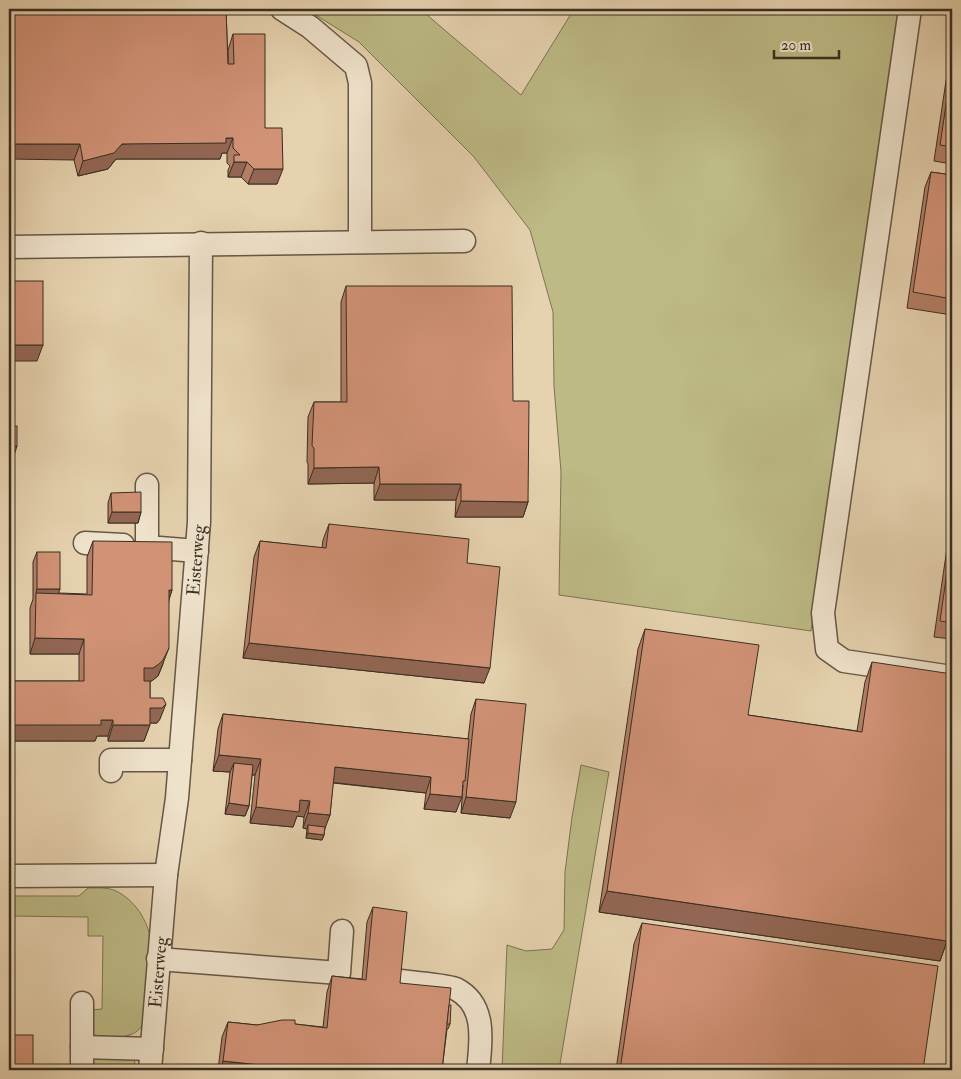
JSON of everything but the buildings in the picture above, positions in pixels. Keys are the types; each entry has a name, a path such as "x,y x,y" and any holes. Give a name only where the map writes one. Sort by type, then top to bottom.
{"street":[{"path":"282,9 310,27 356,66 360,83 360,242"},
{"path":"910,9 823,613 828,649 844,661 952,678"},
{"path":"9,247 464,241"},
{"name":"Eisterweg","path":"151,1060 166,875 177,798 199,522 201,243"},
{"path":"147,485 147,546"},
{"path":"85,543 197,551"},
{"path":"105,763 180,760"},
{"path":"9,876 166,875"},
{"path":"158,959 339,973 342,931"},
{"path":"402,981 455,989 468,999 478,1016 481,1038 478,1070"},
{"path":"82,1003 82,1070"},
{"path":"82,1047 151,1060"}],"shaded area":[{"path":"306,9 420,9 521,95 574,9 902,9 811,631 559,595 561,472 554,386 553,312 530,230 474,157 359,42"},
{"path":"581,765 609,772 559,1070 502,1070 507,945 526,951 552,949 564,930 565,872"},
{"path":"88,888 110,889 129,900 144,919 151,941 144,1021 135,1032 122,1037 92,1035 91,1010 102,1009 103,936 88,936 88,917 9,916 9,896 79,896"},
{"path":"126,1054 134,1060 137,1070 91,1070 92,1061 98,1055"}]}
